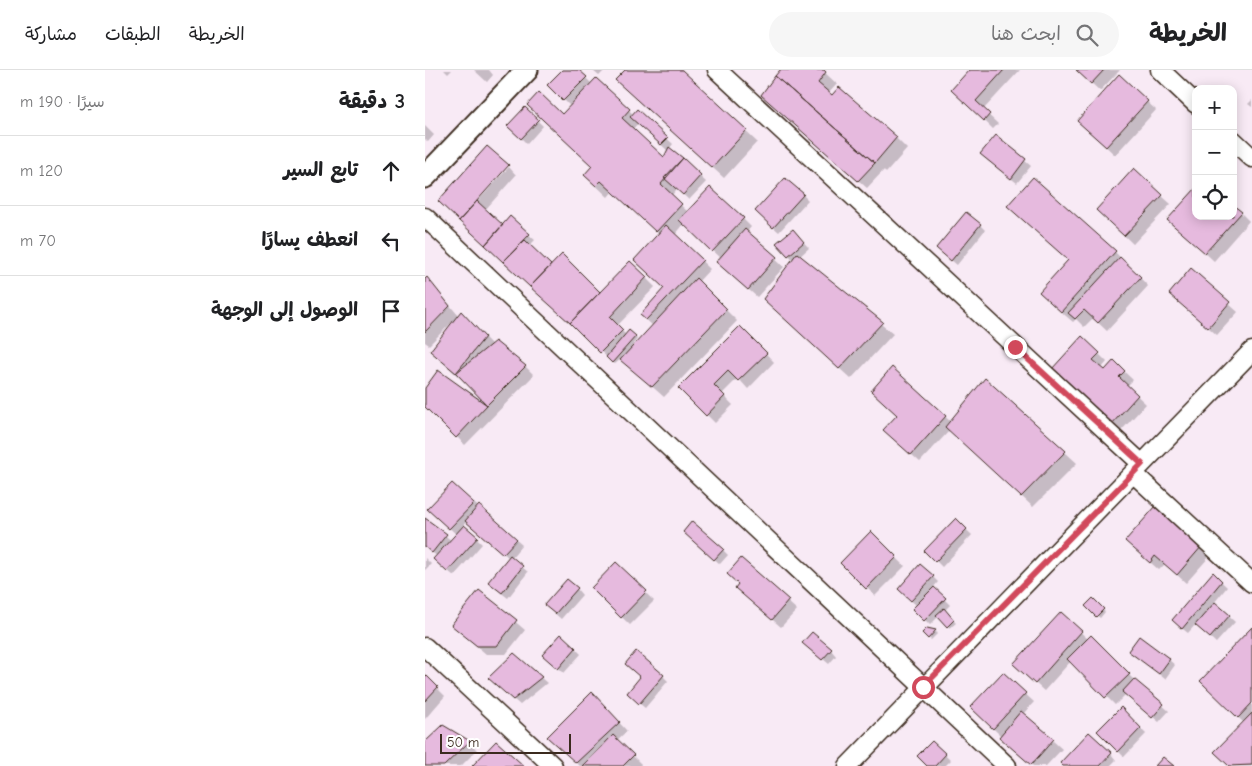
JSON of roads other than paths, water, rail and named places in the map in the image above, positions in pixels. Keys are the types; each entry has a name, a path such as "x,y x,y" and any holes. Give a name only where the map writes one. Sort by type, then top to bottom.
{"street":[{"path":"425,178 527,70"},
{"path":"717,70 1137,469 1252,583"},
{"path":"1160,70 1192,100"},
{"path":"1237,144 1252,158"},
{"path":"425,217 1007,766"},
{"path":"848,766 1252,351"},
{"path":"425,646 553,766"}]}
